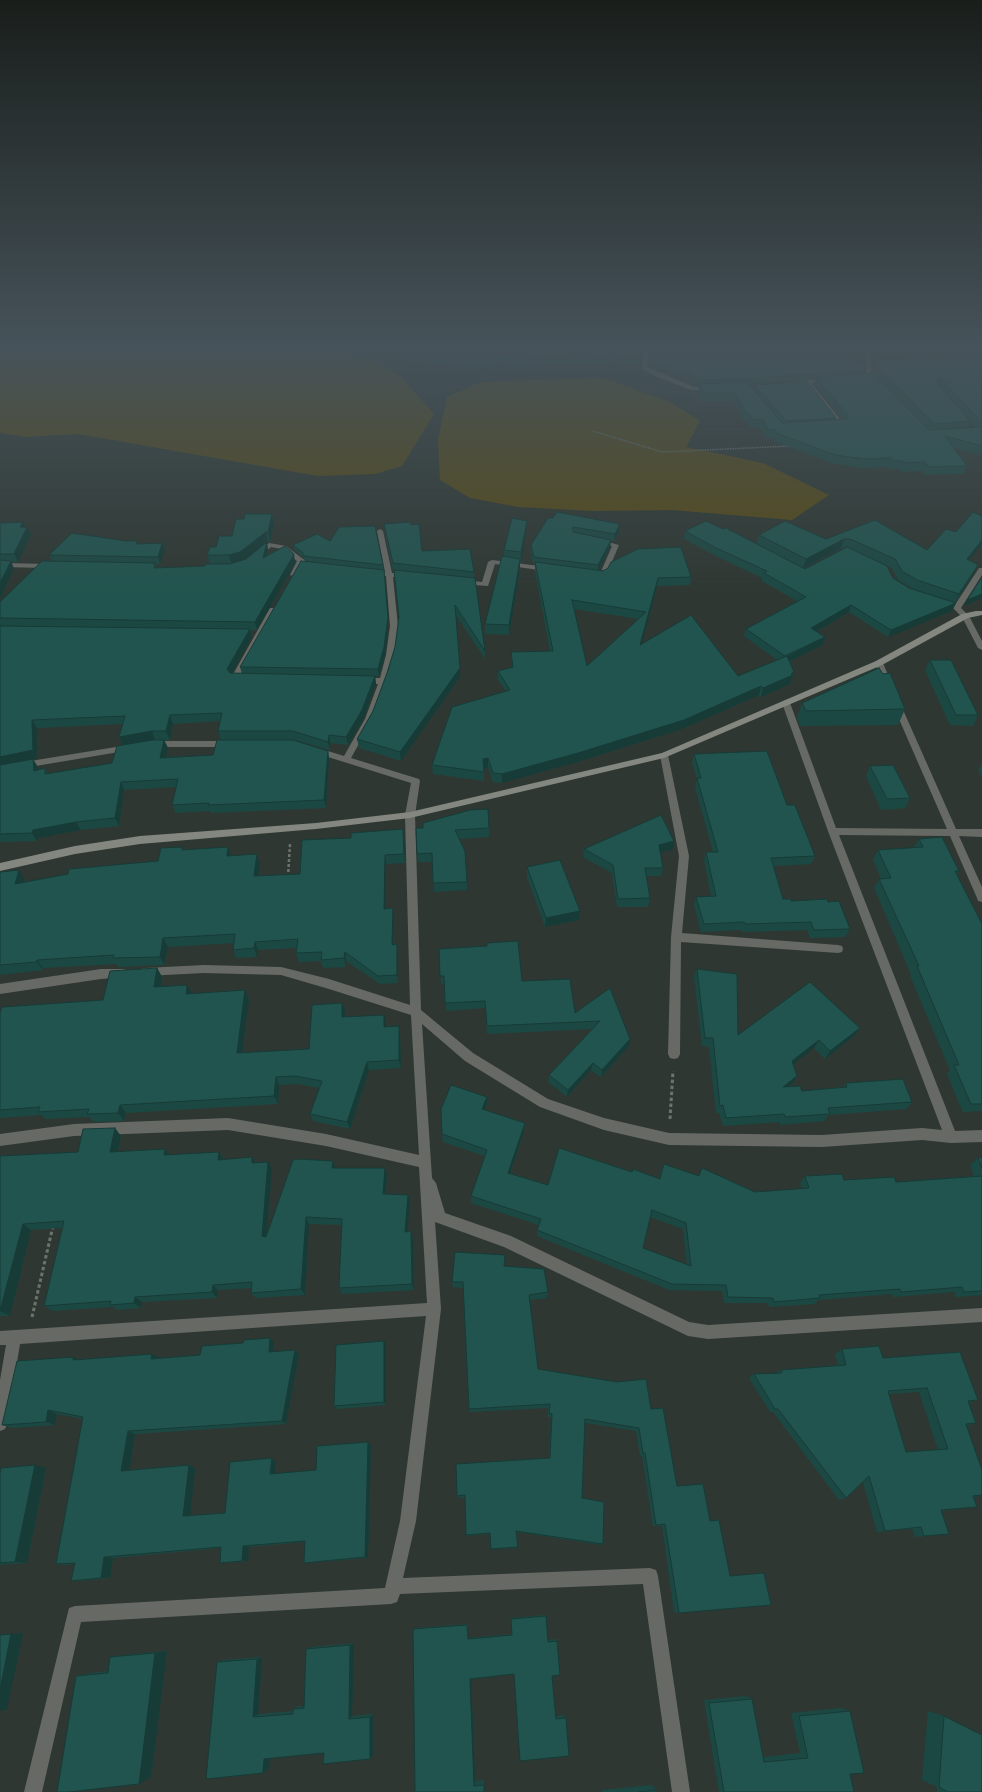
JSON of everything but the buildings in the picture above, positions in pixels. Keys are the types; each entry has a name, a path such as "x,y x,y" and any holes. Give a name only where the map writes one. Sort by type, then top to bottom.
{"street":[{"path":"346,759 369,718 383,681 390,655 394,626 389,575 380,531"},
{"path":"586,574 602,576 616,545 588,539"},
{"path":"251,560 269,545 284,547 301,560 303,565 289,584"},
{"path":"453,581 485,584 492,562 555,570"},
{"path":"0,565 54,566"},
{"path":"982,570 953,607 965,616 982,648"},
{"path":"367,572 413,577"},
{"path":"251,678 235,678 255,634 277,603"},
{"path":"0,867 75,850 140,840 291,828 410,815 664,755 879,663 965,616 980,612"},
{"path":"879,663 982,898"},
{"path":"352,680 383,681"},
{"path":"786,703 951,1137"},
{"path":"0,769 156,744 241,744"},
{"path":"33,1792 75,1614 391,1596 394,1586 408,1521 434,1309 416,1012 410,815 416,781 303,746"},
{"path":"664,755 684,856 676,937 674,1054"},
{"path":"833,830 982,833"},
{"path":"676,937 838,950"},
{"path":"0,989 100,974 204,969 281,971 329,984 416,1012 469,1057 544,1103 604,1124 669,1139 822,1141 922,1134 951,1137 982,1136"},
{"path":"0,1140 74,1130 228,1124 326,1140 424,1162"},
{"path":"424,1162 440,1218 506,1240 688,1329 708,1332 982,1315"},
{"path":"0,1424 14,1337 434,1309"},
{"path":"394,1586 650,1576 681,1792"}],"path":[{"path":"595,432 662,452 797,446"},
{"path":"287,884 291,828"},
{"path":"669,1139 674,1054"},
{"path":"14,1337 54,1222"}],"shaded area":[{"path":"0,432 423,432 402,466 375,474 318,476 78,434 26,437 0,433"},
{"path":"440,432 694,432 686,447 763,463 829,495 792,520 672,510 593,511 518,507 470,498 440,480 438,439"}]}
